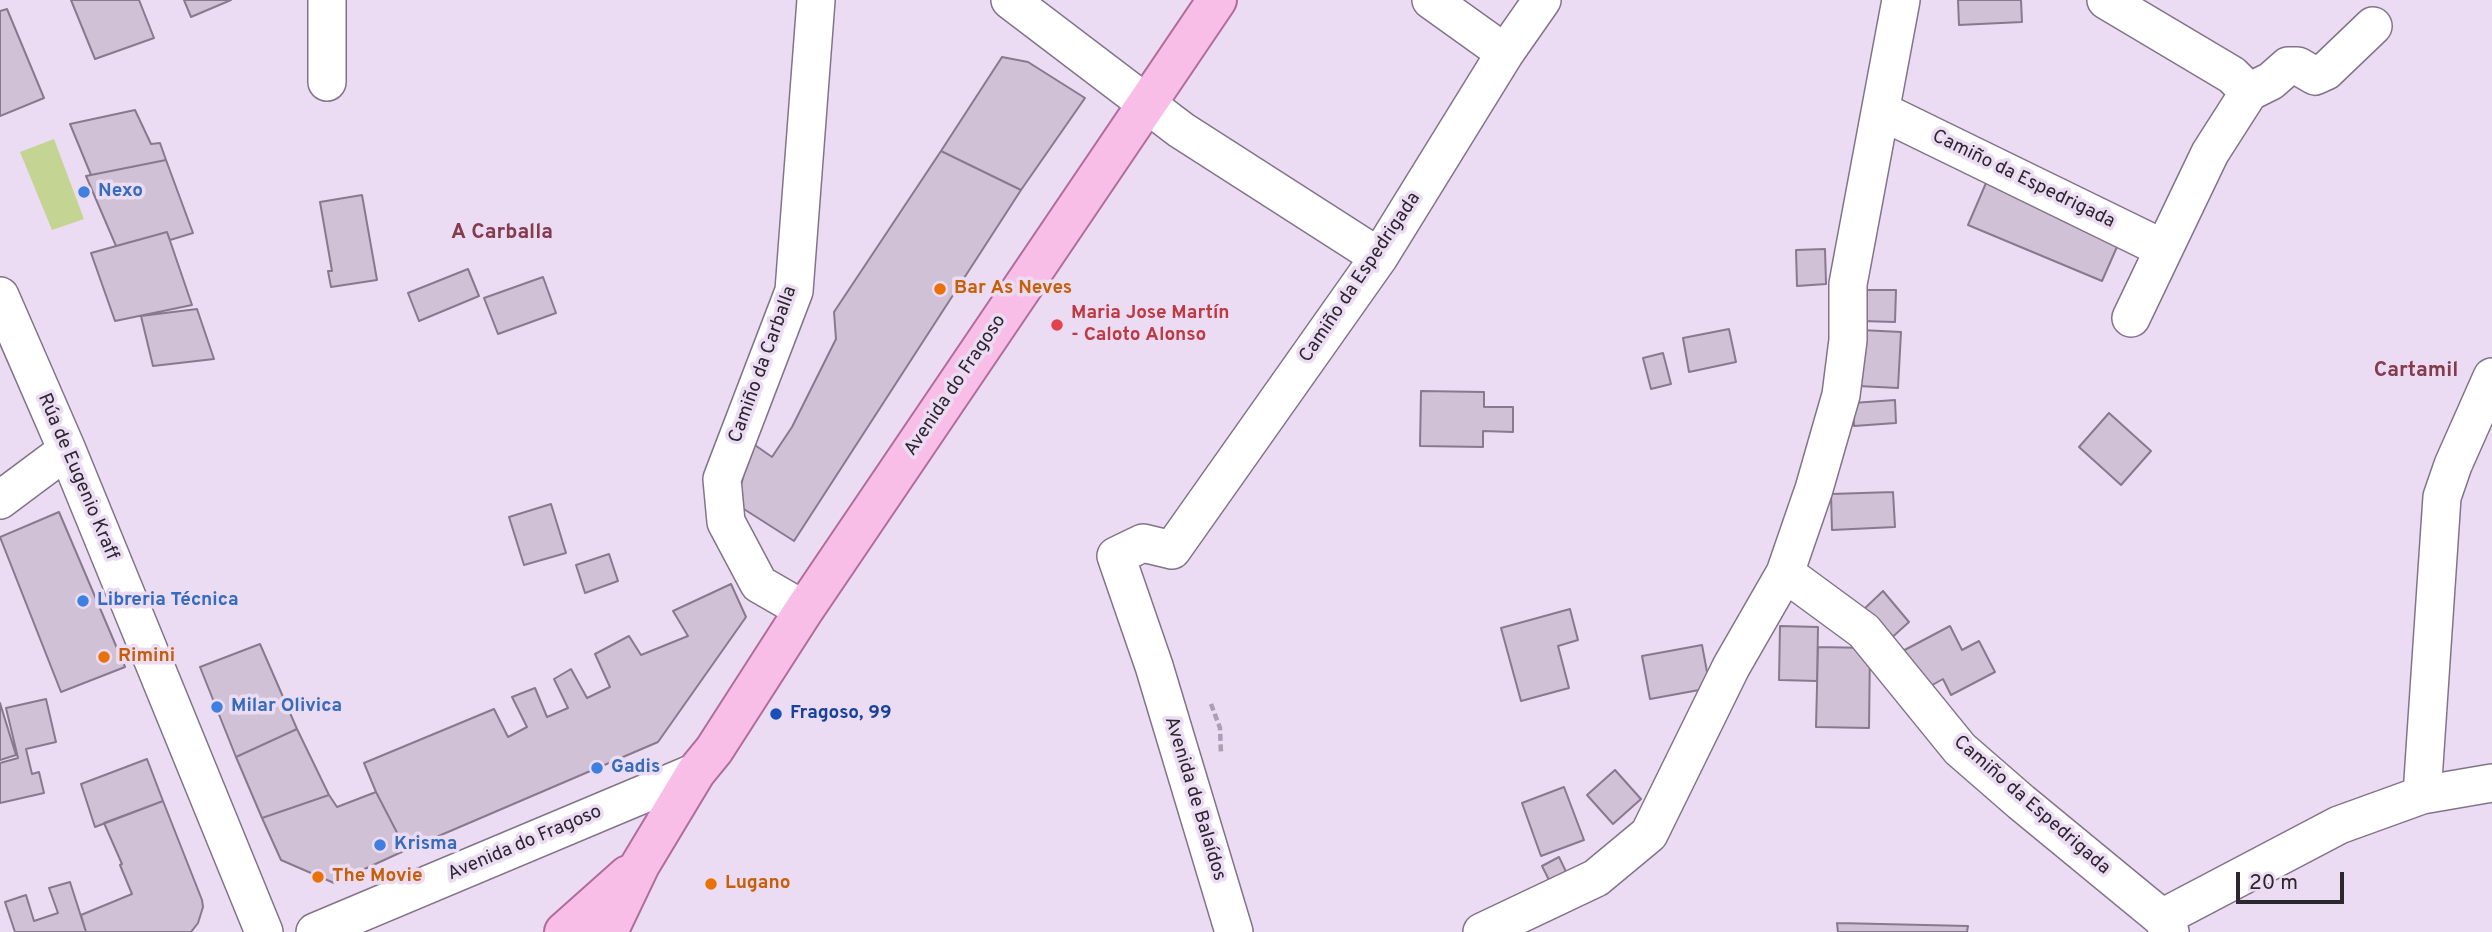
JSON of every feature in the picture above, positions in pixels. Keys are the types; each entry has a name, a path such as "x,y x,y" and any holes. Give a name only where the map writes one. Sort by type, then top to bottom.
{"main road":[{"name":"Avenida do Fragoso","path":"640,865 696,772 714,750 804,610 1217,0"},
{"path":"564,932 640,865"},
{"path":"608,932 640,865"}],"street":[{"path":"327,0 327,82"},
{"name":"Camiño da Carballa","path":"804,610 759,584 726,522 722,479 794,291 816,0"},
{"path":"1010,0 1181,130 1379,257"},
{"path":"1431,0 1505,53"},
{"name":"Camiño da Espedrigada","path":"1172,550 1379,257 1505,53 1542,0"},
{"path":"1482,932 1596,878 1649,834 1731,667 1785,573 1814,489 1841,395 1848,341 1848,284 1901,0"},
{"path":"2106,0 2232,75 2249,92"},
{"path":"2131,318 2210,153 2249,92 2271,81 2288,66 2298,66 2315,76 2326,71 2373,26"},
{"name":"Camiño da Espedrigada","path":"1881,111 2164,249"},
{"name":"Rúa de Eugenio Kraff","path":"0,296 67,450 264,932"},
{"path":"2422,795 2442,497 2453,465 2492,377"},
{"path":"0,500 67,450"},
{"name":"Avenida de Balaídos","path":"1172,550 1143,543 1116,556 1154,666 1234,932"},
{"name":"Camiño da Espedrigada","path":"1785,573 1864,631 1960,749 2166,925 2339,825 2422,795 2492,783"},
{"name":"Avenida do Fragoso","path":"315,932 696,772"}],"green space":[{"path":"54,139 84,219 52,230 20,152"}],"building":[{"path":"71,0 139,0 154,38 95,59"},
{"path":"184,0 231,0 191,17"},
{"path":"1958,0 2021,0 2022,22 1959,25"},
{"path":"7,9 44,98 0,116 0,11"},
{"path":"1002,57 1028,62 1085,98 1021,190 941,151"},
{"path":"135,110 151,144 160,143 166,160 91,175 70,124"},
{"path":"941,151 1021,190 794,541 736,504 752,443 772,457 792,427 836,339 834,312"},
{"path":"166,160 193,233 170,240 167,232 116,246 86,176"},
{"path":"1986,183 2120,240 2102,281 1968,225"},
{"path":"362,195 377,280 331,287 328,271 332,271 320,202"},
{"path":"167,232 192,305 115,321 91,253"},
{"path":"1825,249 1826,284 1797,286 1796,250"},
{"path":"468,269 479,296 419,321 408,293"},
{"path":"543,277 556,313 498,334 484,298"},
{"path":"1862,290 1896,290 1895,322 1861,321"},
{"path":"197,309 214,359 153,366 141,316"},
{"path":"1729,329 1736,362 1689,372 1683,338"},
{"path":"1861,330 1901,332 1898,388 1858,386"},
{"path":"1663,353 1671,384 1651,389 1643,358"},
{"path":"1421,391 1484,392 1484,407 1513,407 1513,432 1483,431 1483,447 1420,446"},
{"path":"1895,400 1896,423 1854,426 1853,403"},
{"path":"2109,413 2151,451 2121,485 2079,447"},
{"path":"1893,492 1895,527 1832,530 1831,494"},
{"path":"551,504 566,553 524,565 509,517"},
{"path":"59,512 125,667 61,692 0,537"},
{"path":"609,554 618,581 585,593 576,565"},
{"path":"731,584 746,617 658,742 406,850 364,763 494,709 508,737 527,727 512,697 535,688 547,717 568,708 554,679 571,669 587,698 610,687 595,654 629,636 641,655 688,636 673,611"},
{"path":"1883,591 1909,622 1888,641 1862,611"},
{"path":"1570,609 1578,640 1558,646 1569,688 1521,701 1501,628"},
{"path":"1780,626 1818,627 1817,681 1779,680"},
{"path":"1950,626 1962,650 1979,641 1995,672 1951,695 1943,679 1918,693 1897,654"},
{"path":"260,644 297,729 236,757 200,667"},
{"path":"1702,645 1710,688 1650,699 1642,656"},
{"path":"1818,647 1870,648 1869,728 1816,727"},
{"path":"46,699 56,742 26,749 32,774 39,772 44,793 0,803 0,763 18,758 6,708"},
{"path":"0,703 16,755 0,760"},
{"path":"297,729 329,795 262,818 236,757"},
{"path":"147,759 163,801 95,827 81,784"},
{"path":"1615,770 1641,799 1613,824 1587,795"},
{"path":"1564,787 1584,840 1541,856 1522,803"},
{"path":"376,792 406,850 334,883 281,860 262,818 329,795 337,807"},
{"path":"163,801 202,900 203,907 198,923 191,932 86,932 81,915 132,894 104,823"},
{"path":"1559,857 1570,880 1553,888 1542,866"},
{"path":"70,882 86,932 15,932 5,902 26,895 34,921 58,913 49,888"},
{"path":"1837,923 1968,926 1967,932 1838,932"}],"place":[{"name":"Nexo","path":"84,192"},
{"name":"Bar As Neves","path":"940,289"},
{"name":"Maria Jose Martín - Caloto Alonso","path":"1057,325"},
{"name":"Libreria Técnica","path":"83,601"},
{"name":"Rimini","path":"104,657"},
{"name":"Milar Olivica","path":"217,707"},
{"name":"Fragoso, 99","path":"776,714"},
{"name":"Gadis","path":"597,768"},
{"name":"Krisma","path":"380,845"},
{"name":"The Movie","path":"318,877"},
{"name":"Lugano","path":"711,884"}],"district":[{"name":"A Carballa","path":"502,234"},
{"name":"Cartamil","path":"2416,372"}]}
